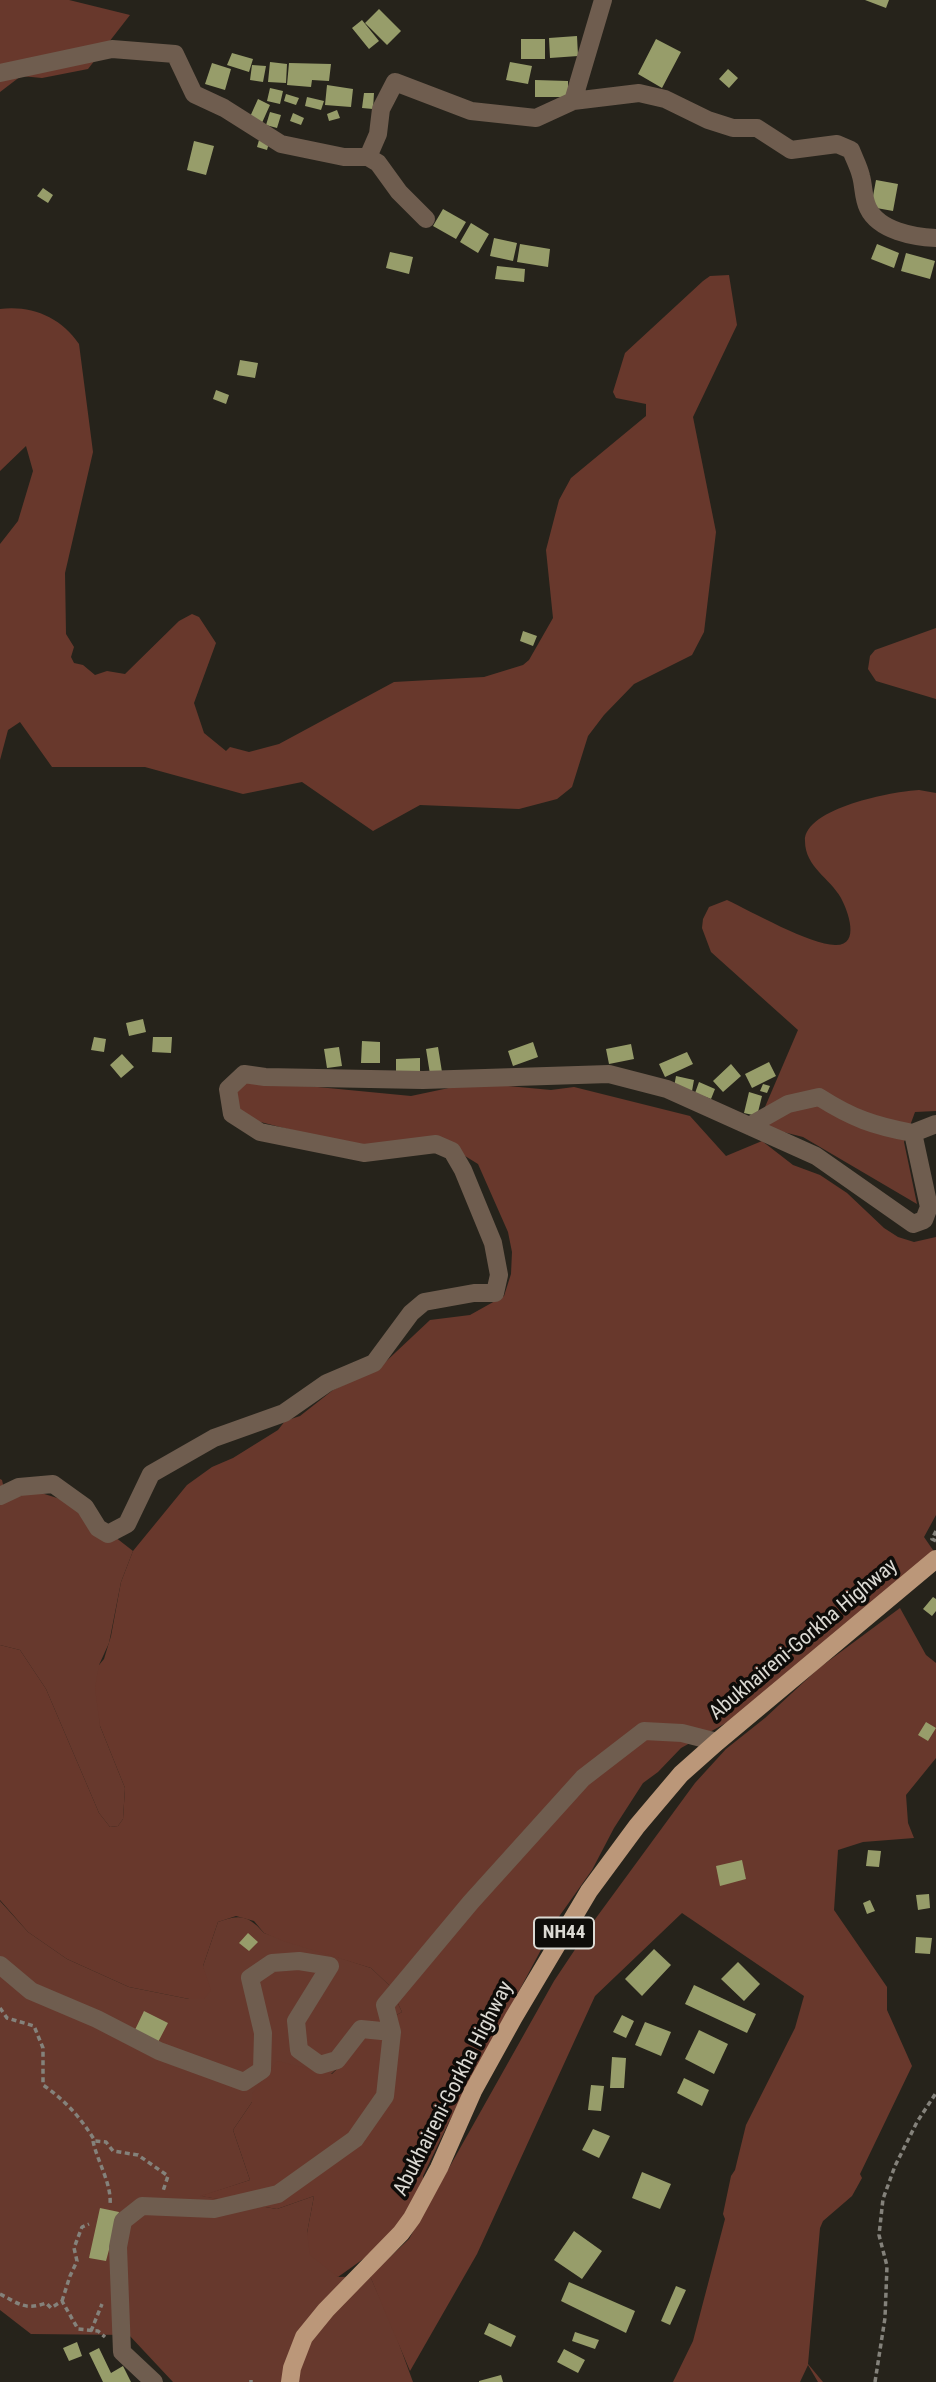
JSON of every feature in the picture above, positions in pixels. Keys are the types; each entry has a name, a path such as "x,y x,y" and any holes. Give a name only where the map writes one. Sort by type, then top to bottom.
{"main road":[{"name":"Abukhaireni-Gorkha Highway","path":"290,2382 292,2368 304,2337 326,2309 401,2233 412,2218 439,2168 473,2091 514,2018 589,1891 654,1805 681,1774 717,1742 936,1559"}],"street":[{"path":"573,101 603,0"},
{"path":"0,72 112,49 175,54 194,94 224,108 281,144 344,157 368,157 378,163 399,192 426,219"},
{"path":"368,157 378,134 381,109 395,82 471,111 536,118 573,101 639,93 665,99 708,120 733,128 757,128 791,150 837,144 851,150 861,175 864,197 870,211 890,228 912,236 936,239"},
{"path":"0,1496 19,1487 53,1483 85,1507 98,1528 108,1534 114,1533 127,1524 151,1474 214,1438 284,1413 327,1383 374,1363 411,1313 424,1302 474,1293 495,1293 499,1275 493,1243 463,1170 452,1151 436,1144 364,1153 260,1132 232,1114 228,1089 244,1074 265,1077 423,1080 609,1074 667,1089 816,1156 913,1224 924,1220 929,1207 913,1133"},
{"path":"750,1126 788,1104 819,1097 844,1113 877,1127 913,1133 936,1124"},
{"path":"155,2382 122,2352 118,2248 123,2221 142,2206 214,2209 278,2193 355,2138 385,2096 392,2032 385,2006 471,1902 583,1778 644,1731 681,1733 717,1742"},
{"path":"0,1965 31,1991 97,2019 159,2051 244,2082 262,2070 263,2033 250,1978 272,1963 299,1961 330,1966 296,2021 299,2050 320,2065 337,2060 361,2029 392,2032"}],"path":[{"path":"936,1531 932,1539 936,1541"},
{"path":"0,2008 7,2018 34,2026 43,2048 43,2085 59,2096 82,2120 95,2141 106,2142 113,2151 138,2155 168,2176 159,2207"},
{"path":"874,2382 885,2318 887,2266 879,2235 883,2199 911,2133 936,2093"},
{"path":"92,2136 96,2157 111,2195 110,2205"},
{"path":"0,2294 23,2306 34,2307 46,2303 51,2308 62,2301 78,2261 74,2248 82,2227 89,2224"},
{"path":"62,2301 78,2329 101,2333 122,2352"}],"shaded area":[{"path":"0,0 69,0 130,15 88,69 42,78 21,76 0,92"},
{"path":"729,275 737,325 693,417 716,532 704,632 692,655 634,684 604,715 588,736 572,787 557,799 519,809 420,805 373,831 302,782 243,794 145,767 52,767 20,722 8,730 0,760 0,544 18,521 33,471 26,446 0,471 0,309 23,309 44,315 63,327 79,344 93,452 65,573 66,634 74,647 71,657 74,663 83,665 95,675 107,671 125,674 179,621 192,614 199,617 216,643 194,703 204,733 226,751 230,747 249,752 279,744 394,682 484,677 523,665 529,660 553,618 546,550 559,500 571,478 646,416 646,404 616,398 613,392 625,353 703,281 710,276"},
{"path":"936,628 936,699 876,681 868,669 870,656 875,650"},
{"path":"919,790 936,793 936,1111 915,1112 904,1142 917,1204 803,1137 748,1123 762,1114 798,1030 711,952 702,928 709,907 727,900 811,940 824,944 843,944 850,934 847,911 836,891 809,858 805,841 809,829 819,819 852,804"},
{"path":"245,1080 411,1096 463,1085 551,1090 574,1087 690,1116 726,1156 762,1141 793,1165 820,1175 847,1193 884,1228 898,1237 914,1242 936,1237 936,1515 924,1537 935,1553 744,1713 681,1748 643,1783 614,1828 592,1870 558,1918 449,2122 423,2176 424,2183 394,2237 338,2277 310,2255 307,2233 314,2196 277,2209 200,2196 250,2180 233,2130 252,2102 252,2094 277,2061 332,2074 369,2030 402,2012 389,1985 371,1968 283,1941 264,1933 254,1921 236,1916 218,1922 203,1966 211,1990 204,1999 189,1999 129,1987 67,1959 28,1932 0,1900 0,1645 20,1650 46,1689 99,1813 110,1827 118,1826 123,1819 125,1788 100,1726 95,1688 99,1665 104,1659 111,1636 121,1582 133,1551 187,1485 212,1467 233,1458 278,1430 285,1421 300,1416 333,1390 379,1368 430,1320 470,1315 504,1296 511,1274 512,1252 508,1232 478,1164 436,1138 361,1148 249,1119 237,1110 233,1091"},
{"path":"0,1479 6,1498 38,1492 70,1502 133,1551 121,1582 109,1643 99,1665 100,1726 125,1788 123,1819 118,1826 110,1827 99,1813 46,1689 20,1650 0,1645"},
{"path":"900,1608 926,1655 936,1663 936,1758 906,1795 908,1823 914,1838 863,1842 838,1850 834,1910 887,1987 887,2010 912,2066 852,2196 823,2221 820,2228 808,2364 823,2382 818,2382 808,2365 800,2382 673,2382 693,2341 725,2219 723,2214 731,2176 735,2170 746,2125 795,2028 804,1996 682,1913 595,1996 477,2254 410,2371 370,2276 409,2239 554,1981 596,1918 695,1783 726,1749 765,1718 819,1668"},
{"path":"0,1901 28,1932 67,1959 129,1987 189,1999 204,1999 203,1966 218,1922 238,1917 253,1923 264,1933 371,1968 389,1985 402,2012 369,2030 348,2058 331,2074 252,2102 233,2130 250,2180 202,2196 277,2209 314,2196 307,2233 338,2277 370,2276 413,2382 173,2382 129,2335 31,2334 0,2310"}],"building":[{"path":"865,0 889,0 886,8"},
{"path":"379,9 401,31 387,45 365,23"},
{"path":"362,20 379,41 369,49 352,28"},
{"path":"577,36 578,56 550,58 549,38"},
{"path":"521,39 545,39 545,59 521,59"},
{"path":"656,39 681,52 662,88 638,74"},
{"path":"232,53 253,59 249,72 227,65"},
{"path":"270,62 287,64 286,83 268,82"},
{"path":"510,62 532,66 528,84 506,80"},
{"path":"212,63 231,69 225,90 205,84"},
{"path":"289,63 331,64 329,81 312,80 311,87 287,85"},
{"path":"252,65 266,66 263,82 250,80"},
{"path":"728,69 738,78 729,88 719,79"},
{"path":"535,80 568,81 568,97 535,97"},
{"path":"327,85 353,89 351,107 325,105"},
{"path":"270,88 283,91 280,104 267,101"},
{"path":"364,93 374,93 373,109 362,108"},
{"path":"286,94 299,98 296,105 284,101"},
{"path":"307,97 324,101 321,110 305,106"},
{"path":"258,99 270,105 261,125 249,119"},
{"path":"337,110 340,118 329,121 327,114"},
{"path":"270,112 281,115 277,128 266,125"},
{"path":"293,113 304,118 301,125 290,121"},
{"path":"259,140 269,143 267,150 257,147"},
{"path":"194,141 214,146 206,175 187,170"},
{"path":"876,180 898,184 893,211 871,207"},
{"path":"43,188 53,195 48,203 37,196"},
{"path":"443,209 466,222 456,239 433,226"},
{"path":"471,223 489,234 478,253 460,242"},
{"path":"494,238 517,243 513,261 490,256"},
{"path":"520,244 550,249 548,267 517,262"},
{"path":"877,244 899,253 894,268 871,259"},
{"path":"390,252 413,257 409,274 386,268"},
{"path":"906,253 935,261 930,279 901,271"},
{"path":"497,266 525,269 524,282 495,279"},
{"path":"240,360 258,363 255,378 237,375"},
{"path":"216,390 229,395 226,404 213,399"},
{"path":"523,631 537,636 533,646 520,641"},
{"path":"143,1019 146,1032 129,1036 126,1023"},
{"path":"94,1037 106,1039 104,1052 91,1050"},
{"path":"153,1037 172,1037 171,1053 152,1052"},
{"path":"362,1041 380,1042 380,1063 361,1063"},
{"path":"533,1042 538,1057 513,1066 508,1051"},
{"path":"631,1044 634,1059 609,1064 606,1049"},
{"path":"339,1047 342,1066 327,1068 324,1049"},
{"path":"438,1047 442,1072 430,1074 426,1049"},
{"path":"687,1052 693,1064 665,1077 659,1064"},
{"path":"122,1054 134,1067 121,1078 110,1065"},
{"path":"420,1058 420,1074 396,1075 396,1059"},
{"path":"769,1062 776,1076 752,1088 745,1074"},
{"path":"731,1064 741,1076 723,1092 713,1081"},
{"path":"676,1076 694,1080 692,1091 674,1087"},
{"path":"699,1082 715,1089 711,1099 695,1093"},
{"path":"763,1084 770,1086 767,1093 760,1091"},
{"path":"749,1092 762,1096 757,1116 744,1113"},
{"path":"933,1597 936,1599 936,1611 932,1616 923,1609"},
{"path":"926,1722 936,1728 928,1741 918,1735"},
{"path":"868,1850 881,1851 879,1867 866,1866"},
{"path":"742,1860 746,1879 720,1886 716,1866"},
{"path":"929,1894 930,1908 918,1910 916,1895"},
{"path":"870,1900 875,1911 867,1914 863,1903"},
{"path":"248,1933 258,1942 249,1951 239,1943"},
{"path":"916,1937 932,1938 930,1954 915,1953"},
{"path":"654,1949 671,1965 642,1996 625,1979"},
{"path":"738,1962 760,1984 744,2001 721,1979"},
{"path":"694,1985 756,2014 747,2033 685,2004"},
{"path":"144,2011 168,2023 156,2046 133,2034"},
{"path":"622,2015 634,2021 626,2038 613,2032"},
{"path":"645,2022 671,2032 661,2056 635,2045"},
{"path":"699,2030 728,2044 714,2074 685,2059"},
{"path":"612,2057 626,2058 624,2088 610,2088"},
{"path":"684,2078 709,2090 702,2106 677,2093"},
{"path":"591,2085 604,2086 601,2111 588,2110"},
{"path":"593,2129 610,2136 599,2158 582,2150"},
{"path":"642,2172 671,2184 660,2209 632,2198"},
{"path":"100,2208 119,2212 106,2261 89,2258"},
{"path":"574,2231 602,2251 582,2279 554,2260"},
{"path":"569,2282 635,2311 626,2333 561,2301"},
{"path":"676,2286 686,2290 670,2325 661,2321"},
{"path":"489,2323 516,2336 511,2347 484,2334"},
{"path":"575,2332 599,2340 595,2349 572,2341"},
{"path":"77,2342 82,2356 69,2361 63,2348"},
{"path":"99,2348 111,2373 123,2366 131,2382 103,2382 89,2353"},
{"path":"564,2349 585,2360 578,2373 557,2362"},
{"path":"501,2375 503,2382 479,2382 479,2381"}]}
